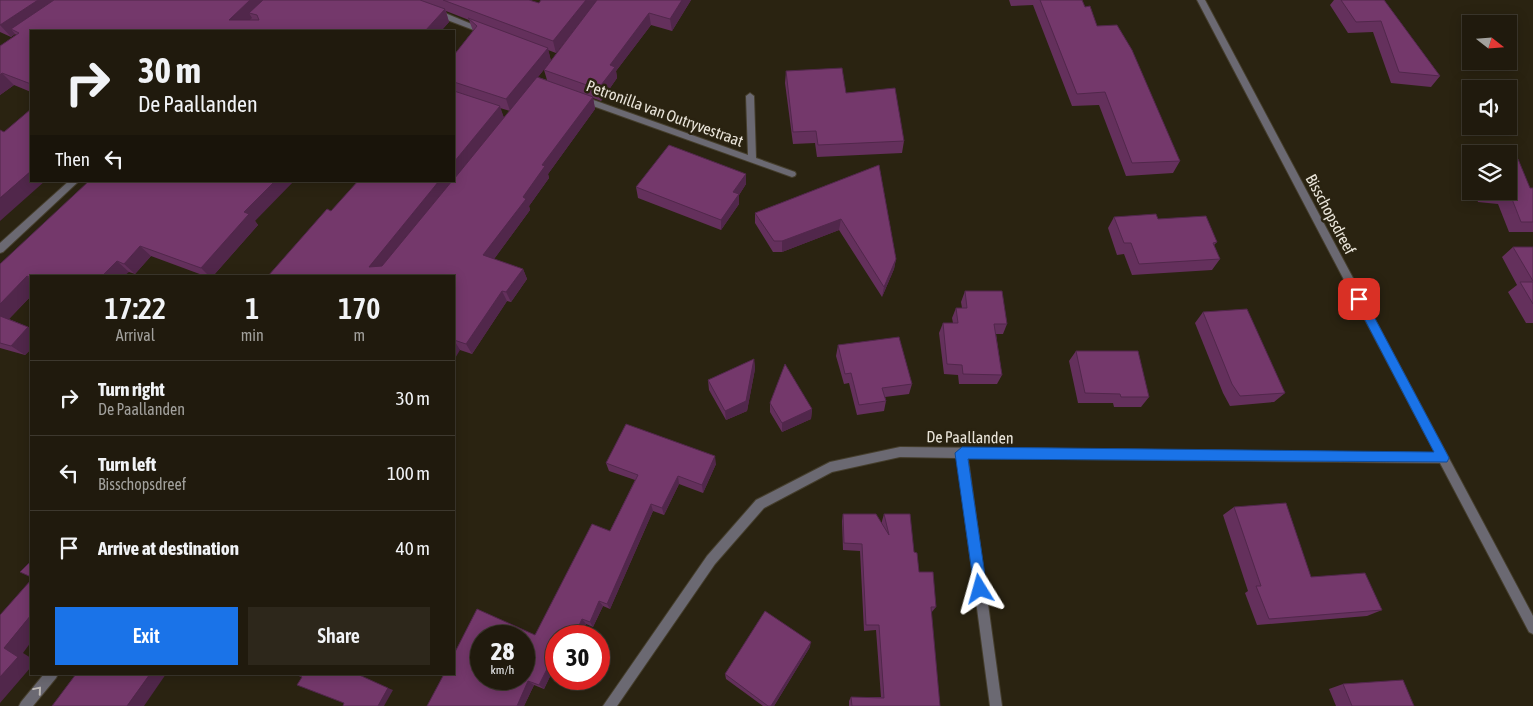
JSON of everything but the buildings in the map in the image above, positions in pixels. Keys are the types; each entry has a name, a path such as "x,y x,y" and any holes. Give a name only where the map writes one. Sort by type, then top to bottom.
{"street":[{"name":"Bisschopsdreef","path":"1200,0 1533,628"},
{"path":"431,10 495,35"},
{"name":"Petronilla van Outryvestraat","path":"750,96 752,160"},
{"name":"Petronilla van Outryvestraat","path":"576,97 792,174"},
{"path":"0,249 74,182"},
{"name":"De Paallanden","path":"609,706 711,560 760,504 830,467 900,452 1443,458"},
{"path":"962,453 996,706"},
{"path":"25,706 51,675"}],"route":[{"path":"980,589 962,453 1443,458 1359,299"}]}
